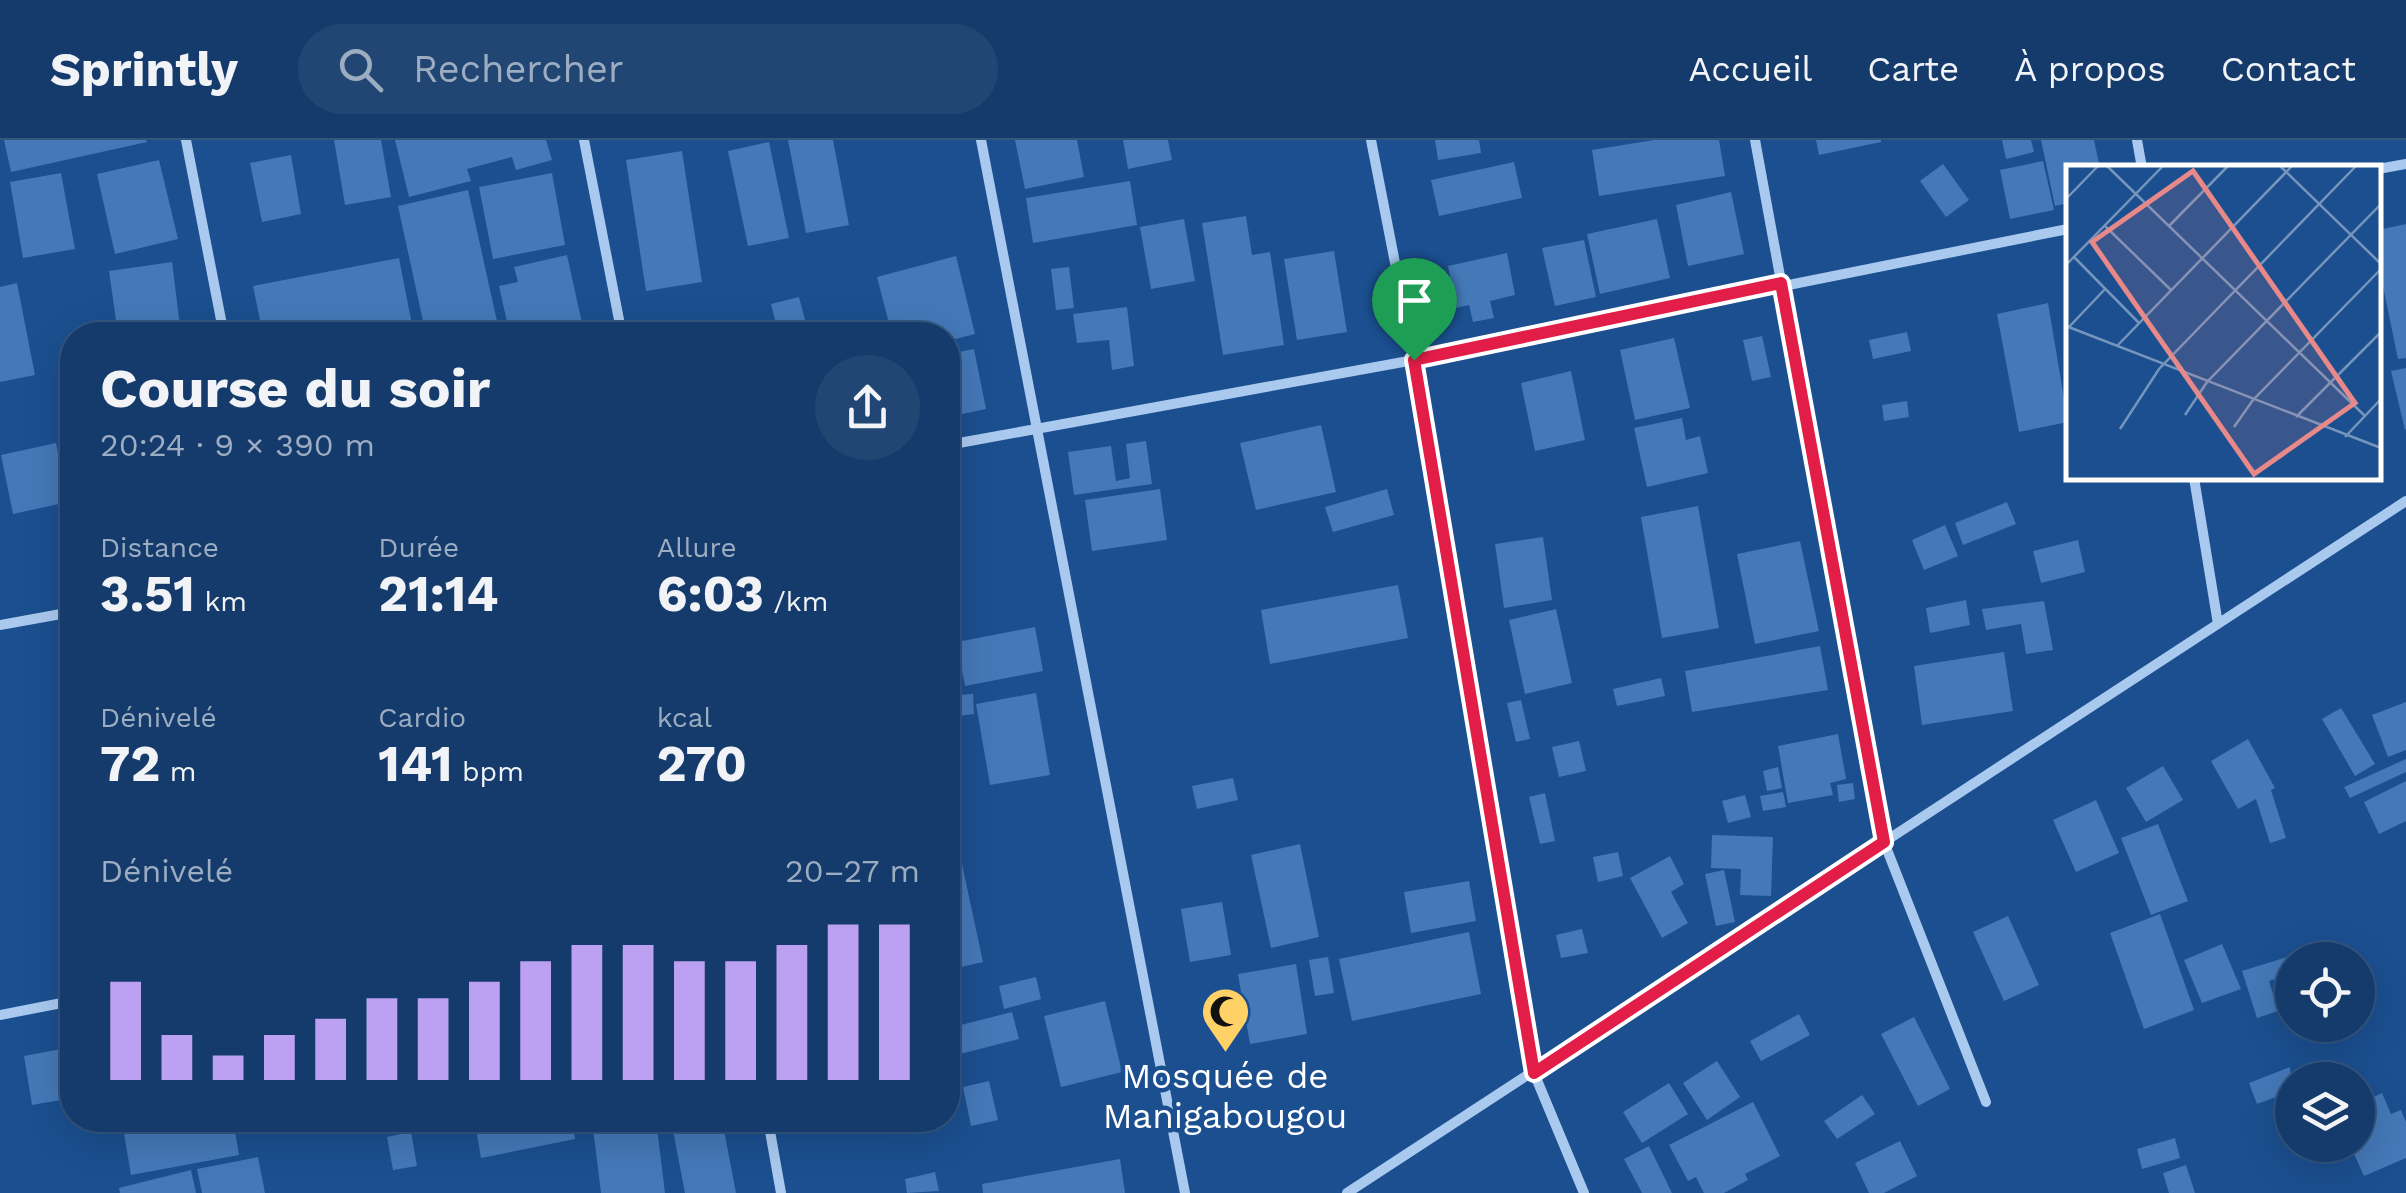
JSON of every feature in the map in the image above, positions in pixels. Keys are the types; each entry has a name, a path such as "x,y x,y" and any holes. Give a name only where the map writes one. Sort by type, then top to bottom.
{"street":[{"path":"186,140 221,322"},
{"path":"584,140 619,322"},
{"path":"981,140 1184,1193"},
{"path":"1372,140 1414,360 1534,1073 1584,1193"},
{"path":"1754,140 1884,842 1986,1102"},
{"path":"2137,140 2141,165"},
{"path":"2381,168 2406,164"},
{"path":"960,443 1414,360 2066,228"},
{"path":"2194,480 2218,624"},
{"path":"1346,1193 2406,501"},
{"path":"0,626 60,614"},
{"path":"0,1014 60,1003"},
{"path":"770,1132 781,1193"}],"building":[{"path":"4,140 146,140 147,142 11,172"},
{"path":"334,140 381,140 391,197 345,205"},
{"path":"395,140 546,140 552,160 516,170 512,157 467,169 471,181 409,197"},
{"path":"788,140 833,140 849,225 806,233"},
{"path":"1015,140 1077,140 1084,177 1025,189"},
{"path":"1123,140 1168,140 1172,160 1128,169"},
{"path":"1435,140 1479,140 1481,153 1438,160"},
{"path":"1654,140 1719,140 1725,176 1599,196 1592,150"},
{"path":"1816,140 1881,140 1881,142 1819,155"},
{"path":"2002,140 2031,140 2034,152 2006,159"},
{"path":"2041,140 2094,140 2099,165 2066,165 2066,203 2055,206"},
{"path":"769,142 789,238 748,246 728,151"},
{"path":"682,151 702,282 646,291 626,160"},
{"path":"291,155 301,214 262,222 250,163"},
{"path":"159,160 178,239 115,254 97,174"},
{"path":"2043,161 2054,210 2010,219 2000,170"},
{"path":"1514,162 1522,198 1439,216 1431,180"},
{"path":"1943,164 1969,200 1946,217 1920,181"},
{"path":"61,173 75,249 23,258 10,182"},
{"path":"552,173 565,245 493,259 479,187"},
{"path":"1130,181 1137,225 1033,243 1026,198"},
{"path":"468,190 497,322 423,322 398,206"},
{"path":"1731,192 1744,254 1688,266 1676,205"},
{"path":"1246,216 1252,255 1270,252 1284,345 1223,355 1202,223"},
{"path":"1184,219 1195,281 1151,289 1140,227"},
{"path":"1657,219 1670,278 1600,294 1587,234"},
{"path":"2406,224 2406,358 2398,359 2381,277 2381,229"},
{"path":"1584,240 1596,297 1555,306 1542,248"},
{"path":"1334,251 1347,332 1297,340 1284,259"},
{"path":"1507,253 1515,295 1490,301 1494,318 1473,322 1469,305 1456,308 1448,266"},
{"path":"567,255 582,322 507,322 499,286 518,282 514,267"},
{"path":"956,256 975,334 960,338 960,322 889,322 877,277"},
{"path":"399,258 411,322 260,322 253,286"},
{"path":"172,262 180,322 116,322 109,271"},
{"path":"1069,267 1074,308 1056,310 1051,269"},
{"path":"17,283 35,375 0,382 0,287"},
{"path":"799,297 806,322 776,322 771,304"},
{"path":"2048,303 2066,422 2019,432 1997,314"},
{"path":"1127,307 1134,366 1112,370 1109,340 1077,343 1073,314"},
{"path":"1907,332 1911,351 1873,359 1869,340"},
{"path":"1762,336 1771,377 1752,381 1743,340"},
{"path":"1674,338 1690,408 1635,420 1620,350"},
{"path":"974,349 986,409 960,414 960,352"},
{"path":"2406,368 2406,429 2405,430 2391,371"},
{"path":"1571,371 1585,440 1535,451 1521,383"},
{"path":"1907,401 1909,417 1884,421 1882,405"},
{"path":"1682,418 1686,440 1700,436 1708,473 1647,487 1634,428"},
{"path":"1321,425 1336,492 1256,510 1240,443"},
{"path":"1146,441 1152,484 1074,495 1068,452 1111,446 1116,481 1130,478 1126,444"},
{"path":"56,443 60,504 13,514 1,455"},
{"path":"1160,489 1167,540 1092,551 1085,500"},
{"path":"1387,489 1394,515 1333,532 1325,507"},
{"path":"2007,502 2016,524 1963,545 1955,523"},
{"path":"1698,506 1719,628 1662,638 1641,517"},
{"path":"1945,525 1958,556 1924,570 1912,540"},
{"path":"1543,537 1552,600 1504,608 1495,544"},
{"path":"2078,540 2085,572 2041,583 2033,551"},
{"path":"1800,541 1819,631 1755,644 1737,554"},
{"path":"1398,585 1408,638 1270,664 1261,610"},
{"path":"1966,600 1970,625 1930,633 1926,608"},
{"path":"2044,601 2053,650 2026,654 2021,624 1986,630 1982,609"},
{"path":"1556,609 1572,683 1525,694 1509,620"},
{"path":"1035,627 1043,671 965,686 960,641"},
{"path":"1820,646 1828,690 1692,712 1685,671"},
{"path":"2004,652 2013,711 1922,725 1914,666"},
{"path":"1661,678 1665,696 1617,706 1613,689"},
{"path":"1036,693 1050,775 990,785 976,704"},
{"path":"973,694 974,714 960,716 960,695"},
{"path":"1521,700 1530,739 1516,742 1507,703"},
{"path":"2406,702 2406,750 2388,757 2372,715"},
{"path":"2341,708 2375,764 2355,776 2322,719"},
{"path":"1838,734 1846,779 1830,783 1833,795 1788,803 1778,746"},
{"path":"2248,739 2275,788 2271,790 2286,838 2270,843 2256,799 2238,809 2211,761"},
{"path":"1579,741 1586,771 1559,777 1552,747"},
{"path":"2406,759 2406,772 2350,798 2344,787"},
{"path":"2163,766 2183,800 2146,822 2126,788"},
{"path":"1778,767 1782,788 1767,791 1763,771"},
{"path":"1233,778 1238,800 1197,809 1192,786"},
{"path":"2406,781 2406,821 2379,834 2364,802"},
{"path":"1853,783 1855,799 1839,802 1837,785"},
{"path":"1783,792 1786,807 1763,811 1760,796"},
{"path":"1545,793 1555,841 1540,844 1529,797"},
{"path":"1745,795 1751,817 1728,823 1722,801"},
{"path":"2096,800 2119,853 2076,872 2053,820"},
{"path":"2158,824 2188,901 2151,915 2121,838"},
{"path":"1712,835 1773,837 1771,896 1740,895 1741,869 1711,868"},
{"path":"1300,844 1319,937 1271,948 1251,855"},
{"path":"1618,852 1623,876 1598,882 1593,857"},
{"path":"1670,856 1684,884 1671,892 1688,923 1662,938 1630,878"},
{"path":"960,864 983,962 960,967"},
{"path":"1724,870 1735,922 1716,926 1705,874"},
{"path":"1469,881 1476,921 1411,933 1404,892"},
{"path":"1222,902 1231,955 1190,962 1181,909"},
{"path":"2160,914 2194,1010 2144,1029 2110,933"},
{"path":"2008,916 2039,985 2004,1001 1973,932"},
{"path":"1582,929 1588,953 1561,958 1556,935"},
{"path":"1469,932 1481,994 1352,1021 1339,959"},
{"path":"2222,944 2241,989 2202,1003 2184,960"},
{"path":"1328,957 1334,993 1315,996 1309,960"},
{"path":"2275,961 2275,979 2269,981 2275,1012 2257,1018 2242,971"},
{"path":"1296,964 1307,1034 1250,1044 1238,974"},
{"path":"1036,977 1041,999 1004,1009 999,986"},
{"path":"1105,1001 1122,1072 1061,1087 1044,1016"},
{"path":"1012,1012 1019,1039 960,1054 960,1025"},
{"path":"1799,1014 1810,1035 1761,1061 1750,1041"},
{"path":"1914,1017 1950,1089 1918,1106 1881,1034"},
{"path":"60,1049 60,1100 32,1105 24,1056"},
{"path":"1717,1061 1740,1097 1707,1120 1683,1083"},
{"path":"2275,1073 2275,1097 2257,1104 2249,1083"},
{"path":"989,1081 998,1120 971,1126 963,1087"},
{"path":"1669,1083 1688,1114 1642,1143 1623,1112"},
{"path":"2382,1093 2391,1114 2401,1110 2406,1122 2406,1158 2364,1176 2358,1162 2375,1162 2375,1096"},
{"path":"1862,1095 1875,1114 1837,1139 1824,1121"},
{"path":"1753,1102 1780,1156 1745,1174 1748,1180 1724,1193 1704,1193 1696,1177 1688,1181 1669,1145"},
{"path":"235,1132 239,1155 131,1175 124,1133"},
{"path":"411,1132 417,1166 393,1170 387,1137"},
{"path":"477,1132 574,1132 575,1139 481,1158"},
{"path":"593,1132 657,1132 665,1193 601,1193"},
{"path":"673,1132 724,1132 736,1193 685,1193"},
{"path":"2175,1138 2180,1158 2142,1169 2137,1149"},
{"path":"1900,1141 1917,1176 1884,1193 1869,1193 1855,1163"},
{"path":"1649,1146 1672,1193 1642,1193 1624,1159"},
{"path":"258,1157 265,1193 202,1193 197,1169"},
{"path":"1120,1159 1125,1193 983,1193 982,1184"},
{"path":"2186,1165 2195,1193 2169,1193 2163,1173"},
{"path":"191,1170 196,1193 120,1193 119,1188"},
{"path":"935,1172 939,1191 907,1193 905,1179"}],"place":[{"name":"Mosquée de Manigabougou","path":"1225,1054"}],"route":[{"path":"1781,283 1884,842 1534,1073 1510,930 1414,360 1781,283"}]}
